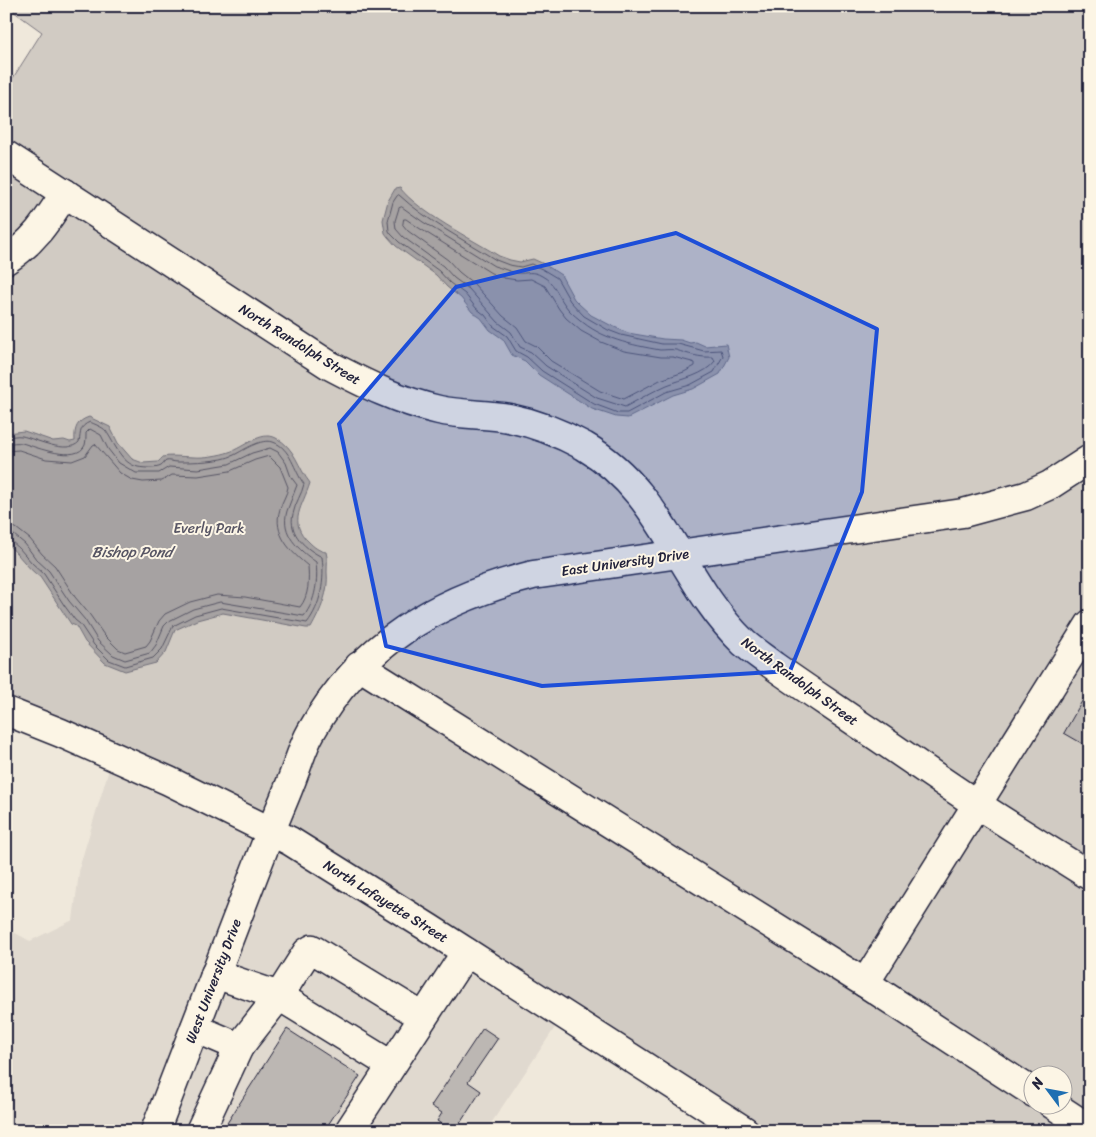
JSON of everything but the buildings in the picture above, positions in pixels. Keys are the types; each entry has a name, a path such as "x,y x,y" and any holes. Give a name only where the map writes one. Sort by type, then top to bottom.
{"main road":[{"name":"North Randolph Street","path":"6,155 330,365 372,388 403,400 442,411 510,418 548,430 584,446 603,459 637,489 680,553 692,577 707,600 723,621 745,644 798,683 978,804 1090,876"},
{"path":"6,260 23,249 42,228 66,193"},
{"name":"East University Drive","path":"271,830 309,734 330,700 359,666 391,639 413,624 443,608 483,590 533,575 963,513 1026,496 1050,485 1090,459"},
{"path":"865,983 1090,624"},
{"path":"359,666 865,983 1024,1086"},
{"name":"North Lafayette Street","path":"6,711 68,736 271,830 466,952 745,1131"},
{"name":"West University Drive","path":"155,1131 271,830"},
{"path":"200,1131 239,1047 279,996 307,952 312,949 423,1016"},
{"path":"349,1131 466,952"},
{"path":"215,974 279,996 391,1065"},
{"path":"194,1028 239,1047"},
{"path":"1067,1114 1090,1129"}],"highlighted area":[{"path":"676,233 877,329 862,492 790,671 542,686 386,646 339,424 456,287"}],"shaded area":[{"path":"113,756 169,781 564,1014 486,1131 6,1131 6,928 30,941 73,920 80,865"}],"green space":[{"name":"Everly Park","path":"6,6 1090,6 1090,1131 745,1131 429,928 6,711 6,89 42,32"}],"water":[{"path":"400,188 432,216 499,256 520,262 533,259 561,275 574,299 591,315 610,325 628,333 681,340 690,343 696,342 705,346 726,344 729,357 720,374 693,389 673,395 628,418 616,417 592,409 539,375 525,361 512,355 503,339 490,330 461,298 436,275 396,246 388,237 385,233 383,220 388,201 395,189"},
{"name":"Bishop Pond","path":"89,417 110,427 118,443 132,459 143,463 158,462 165,456 202,457 221,454 264,436 276,438 288,447 310,483 299,514 299,528 302,535 311,544 319,550 326,552 327,557 327,587 321,608 311,628 223,613 197,620 175,630 166,652 156,663 125,671 105,663 85,642 76,626 71,624 40,577 6,543 6,433 24,431 53,441 64,440 70,442 75,441 75,432 79,423"}]}
